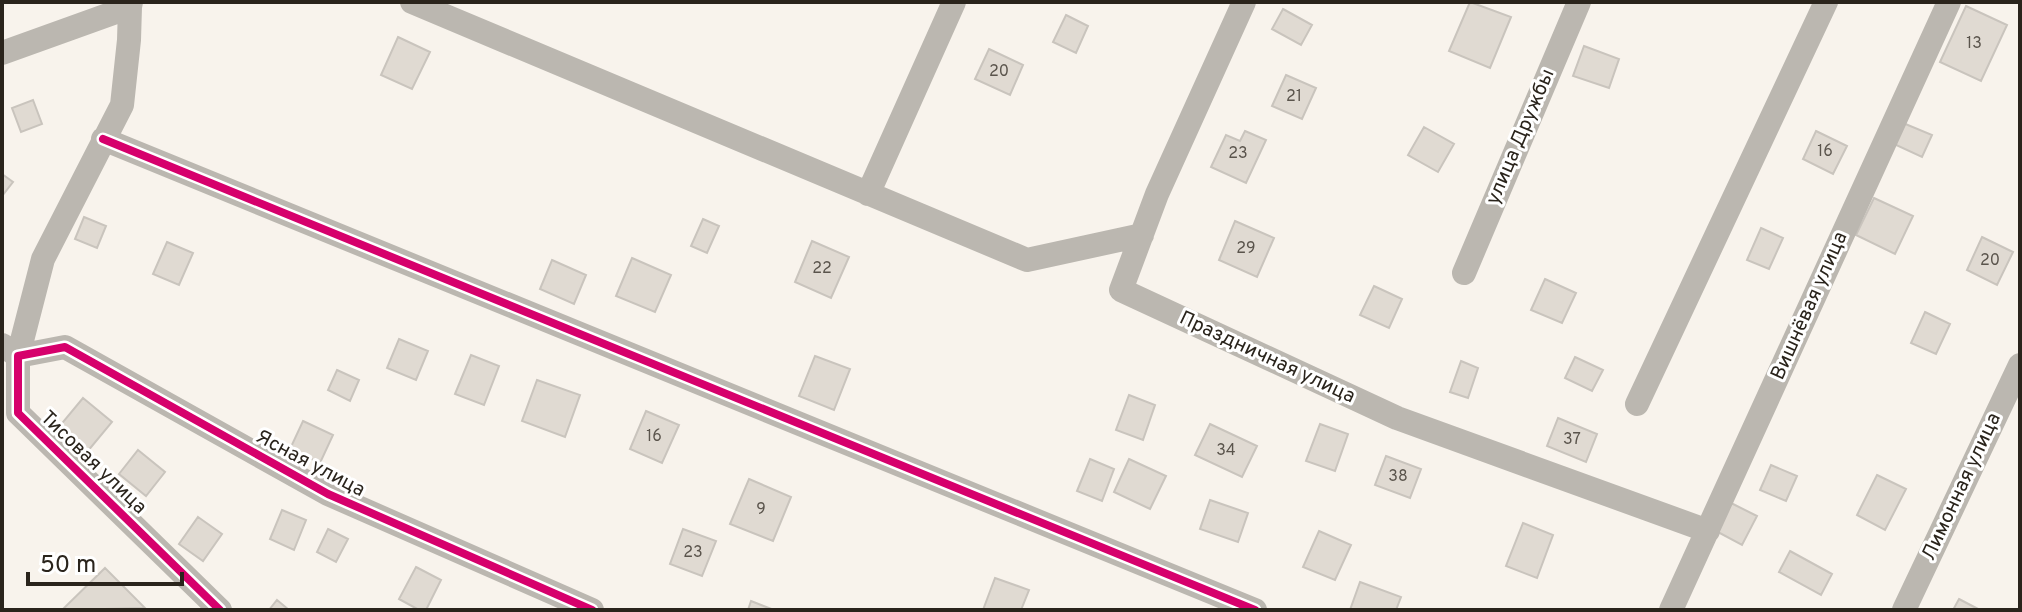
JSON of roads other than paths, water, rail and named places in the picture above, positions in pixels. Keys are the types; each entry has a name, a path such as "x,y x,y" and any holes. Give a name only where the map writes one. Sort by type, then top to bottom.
{"street":[{"path":"412,2 1027,260 1142,235"},
{"path":"868,194 954,2"},
{"name":"Праздничная улица","path":"1244,2 1157,194 1121,290 1397,418 1708,531"},
{"name":"улица Дружбы","path":"1464,273 1579,2"},
{"path":"1637,404 1826,2"},
{"name":"Вишнёвая улица","path":"1671,610 1949,2"},
{"path":"2,53 130,5"},
{"name":"Тисовая улица","path":"130,5 122,105 43,259 10,351 18,413 220,610"},
{"path":"103,139 1255,610"},
{"name":"Ясная улица","path":"10,351 65,347 328,494 592,610"},
{"name":"Лимонная улица","path":"1904,610 2020,365"}]}
